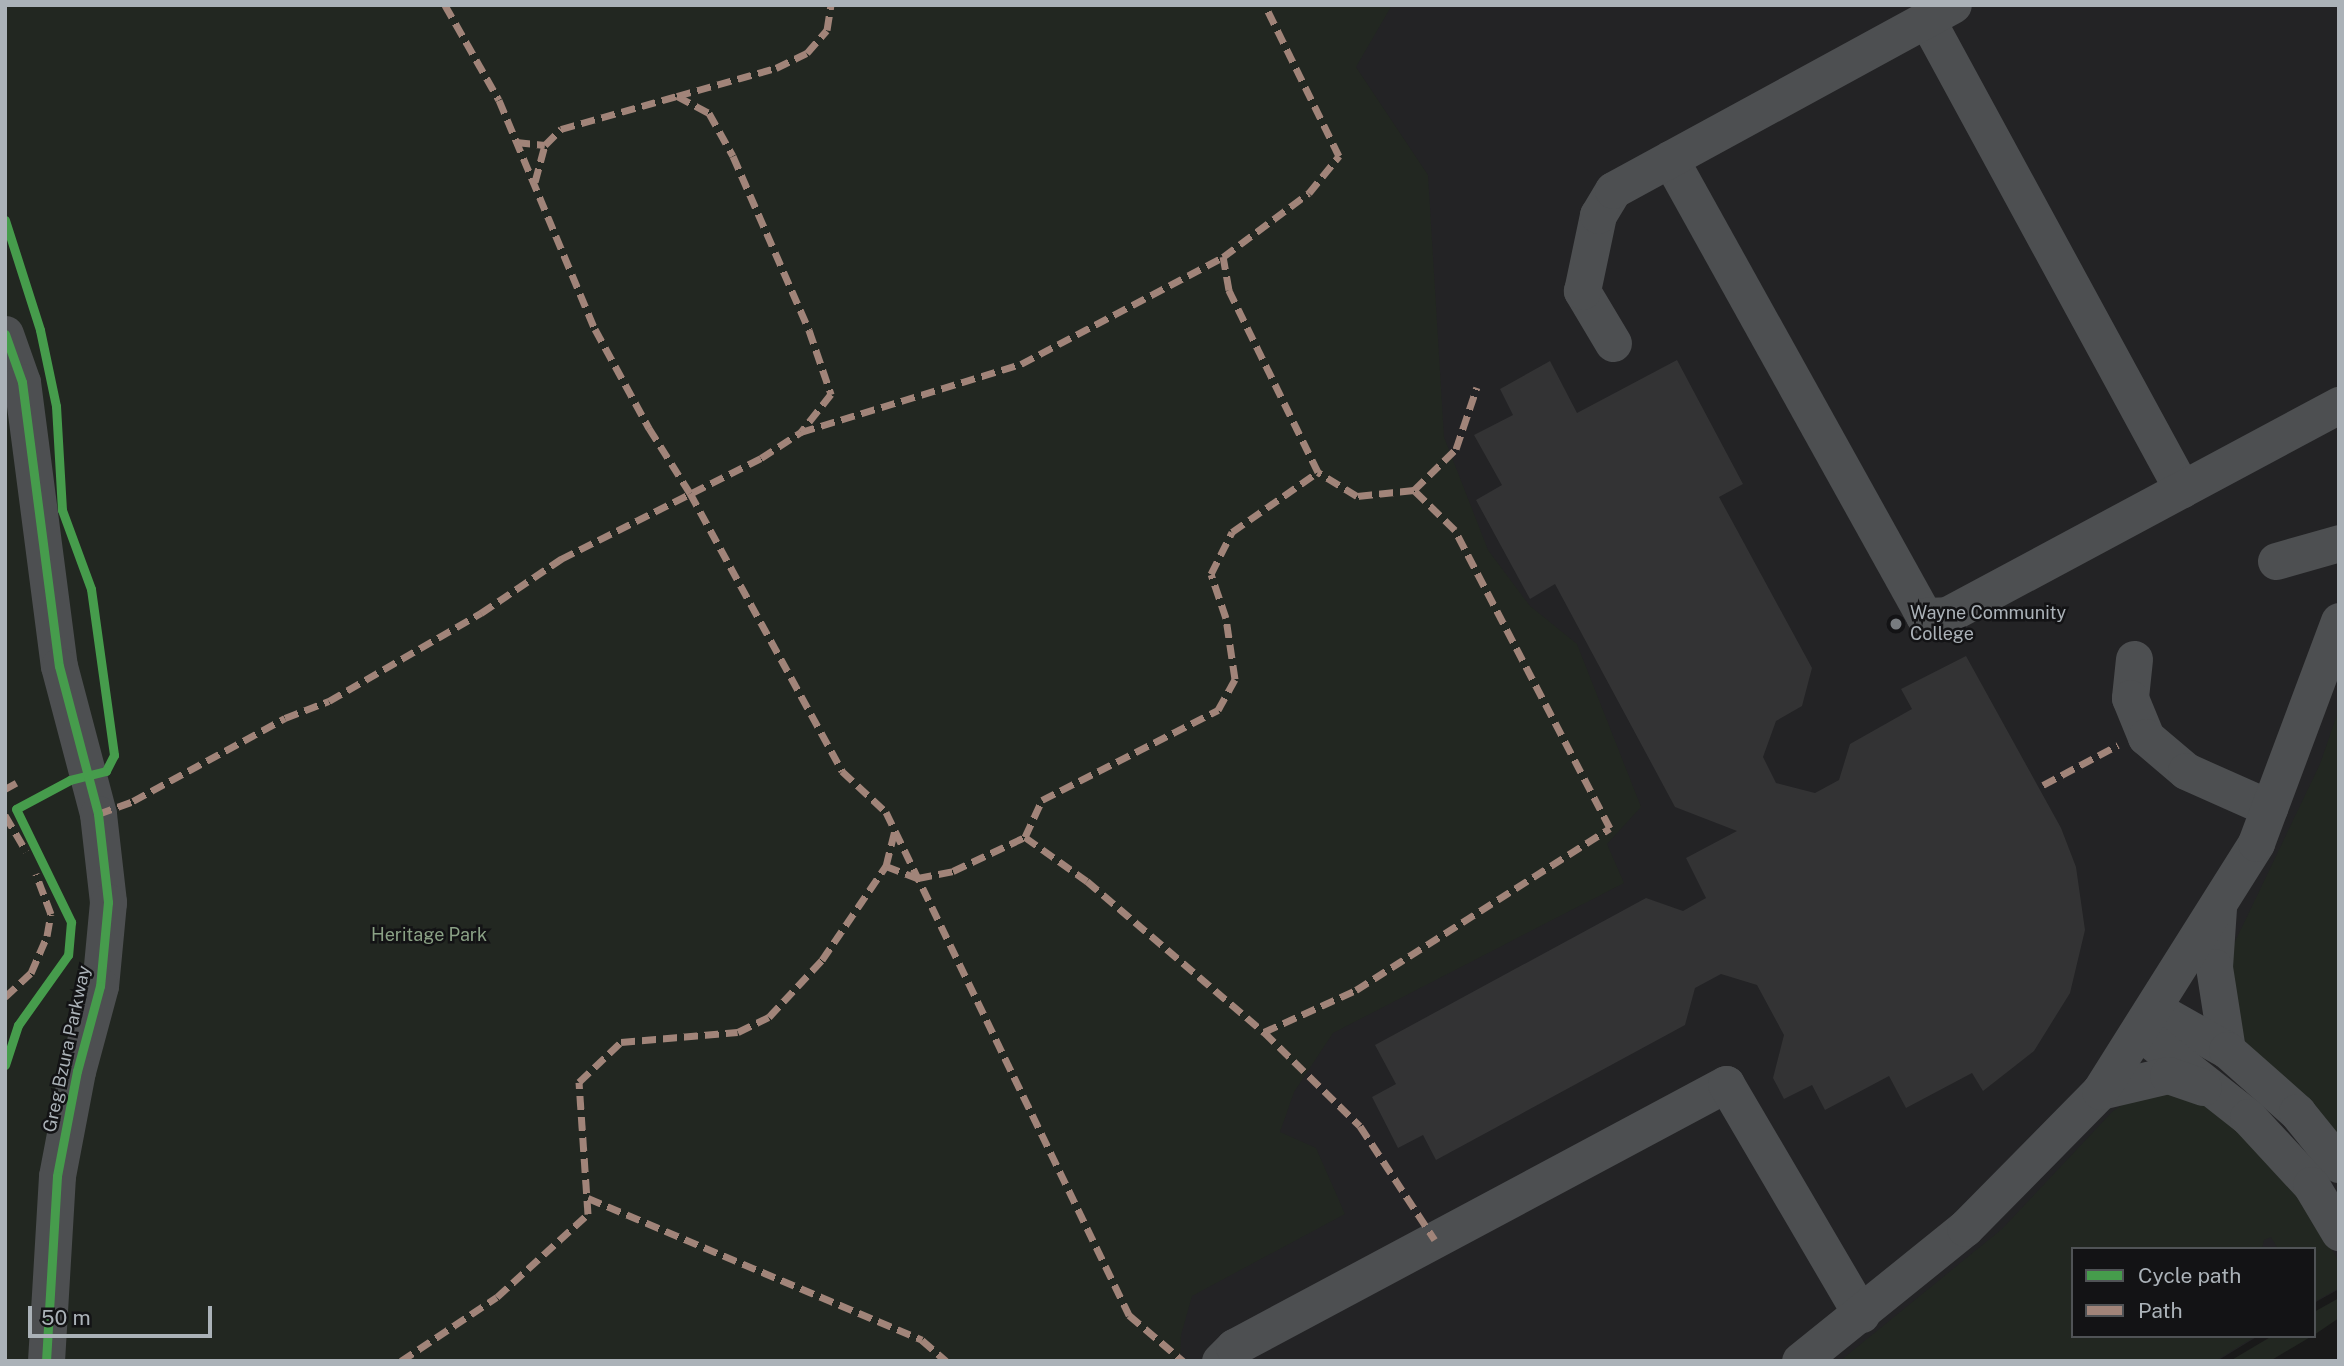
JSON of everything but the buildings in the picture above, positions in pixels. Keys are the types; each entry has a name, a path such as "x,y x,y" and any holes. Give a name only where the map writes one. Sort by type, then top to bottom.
{"street":[{"path":"1613,343 1582,291 1598,215 1613,190 1940,12 2182,489"},
{"path":"1670,159 1924,616 1947,615 2339,405"},
{"name":"Greg Bzura Parkway","path":"5,334 22,382 59,666 99,814 108,902 100,986 77,1071 57,1175 46,1361"},
{"path":"2276,561 2339,543"},
{"path":"1800,1361 1965,1228 2100,1091 2147,1021 2256,843 2339,621"},
{"path":"2134,659 2130,698 2146,737 2186,771 2269,808"},
{"path":"2219,904 2214,967 2227,1050"},
{"path":"2147,1021 2227,1050 2297,1112 2337,1160"},
{"path":"2147,1021 2215,1091 2248,1118 2311,1185 2339,1232"},
{"path":"2100,1091 2168,1075 2215,1091"},
{"path":"1220,1361 1234,1347 1726,1084 1861,1314"}],"shaded area":[{"path":"390,5 2339,5 2339,1289 2316,1302 2316,1247 2071,1247 2071,1338 2255,1338 2217,1361 1154,1361"}],"green space":[{"name":"Heritage Park","path":"5,5 1392,5 1356,67 1428,175 1444,437 1488,550 1530,606 1577,644 1641,807 1607,844 1624,883 1333,1033 1294,1092 1280,1132 1316,1148 1345,1214 1192,1296 1181,1335 1180,1361 5,1361"},
{"path":"2339,709 2339,1132 2334,1132 2247,1045 2232,1016 2231,950 2320,764"},
{"path":"2193,1092 2246,1132 2311,1213 2339,1262 2339,1288 2316,1301 2316,1247 2277,1247 2271,1237 2264,1240 2262,1247 2071,1247 2071,1338 2253,1338 2215,1361 1840,1361 2002,1229 2113,1111 2135,1097"},
{"path":"2339,1298 2339,1318 2316,1334 2316,1311"},
{"path":"2269,1338 2309,1338 2270,1361 2230,1361"}],"marked path":[{"path":"445,5 499,100 595,329 649,428 690,493 842,771 886,812 1129,1315 1183,1361"},
{"path":"677,96 776,68 807,53 827,30 831,5"},
{"path":"1264,1032 1356,990 1610,828 1455,530 1414,490 1357,496 1318,472 1229,290 1223,257 1309,193 1339,156 1265,5"},
{"path":"535,182 545,145 561,129 677,96 709,113 733,156 809,330 831,394 801,432"},
{"path":"516,142 545,145"},
{"path":"98,814 133,801 285,718 329,701 481,613 561,559 761,458 801,432 1021,364 1223,257"},
{"path":"1414,490 1456,449 1477,387"},
{"path":"886,866 918,878 953,871 1025,837 1042,800 1218,710 1235,679 1226,618 1211,574 1232,532 1318,472"},
{"path":"2043,785 2118,745"},
{"path":"5,789 16,783"},
{"path":"5,815 26,851"},
{"path":"401,1361 497,1297 588,1214 579,1082 621,1042 738,1032 769,1017 822,960 886,866 895,830"},
{"path":"1025,837 1087,881 1264,1032 1360,1126 1435,1240"},
{"path":"5,997 31,973 47,936 51,914 36,874"},
{"path":"588,1198 922,1340 946,1361"}],"cycle path":[{"path":"5,220 40,330 56,406 62,510 91,589 114,755 106,771 70,780 16,809 71,922 68,955 18,1025 5,1065"},
{"path":"5,334 22,382 59,666 98,814 108,902 100,986 77,1071 57,1176 46,1361"}],"place":[{"name":"Wayne Community College","path":"1896,624"}]}
